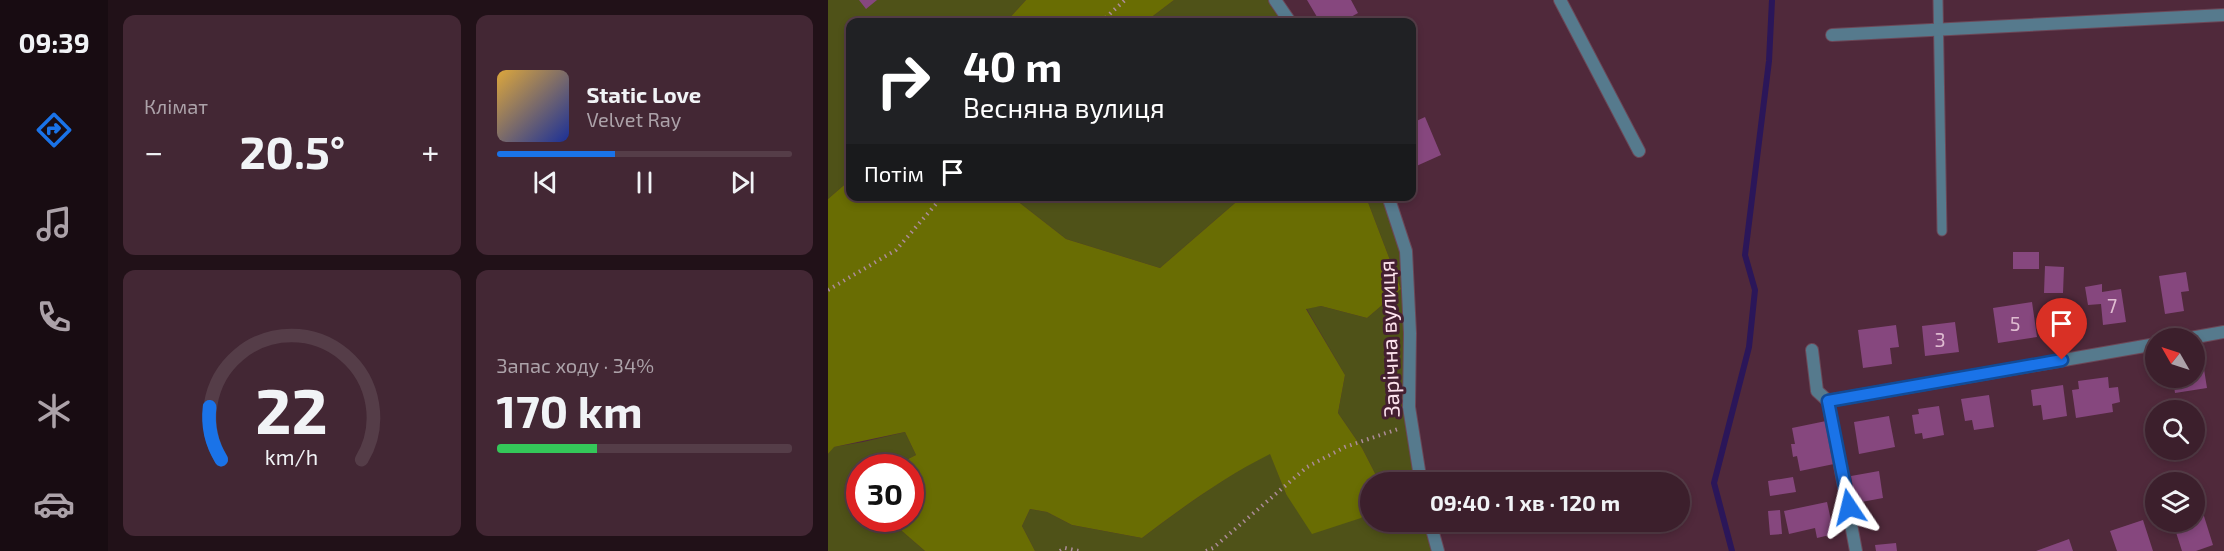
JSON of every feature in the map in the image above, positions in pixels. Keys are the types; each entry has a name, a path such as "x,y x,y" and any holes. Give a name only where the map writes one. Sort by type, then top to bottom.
{"street":[{"path":"1275,0 1287,18"},
{"path":"1560,0 1639,151"},
{"path":"1832,34 2224,15"},
{"name":"Зарічна вулиця","path":"1390,201 1406,251 1410,333 1409,407 1419,472"},
{"path":"2205,336 2224,332"},
{"path":"1828,401 2145,346"},
{"path":"1812,350 1816,391 1828,401 1856,551"},
{"path":"1433,532 1438,551"}],"lane":[{"path":"1938,0 1942,231"}],"path":[{"path":"1105,18 1125,0"},
{"path":"828,290 896,250 939,201"},
{"path":"1206,551 1213,548 1265,505 1307,467 1345,447 1411,424"},
{"path":"1060,551 1065,548 1078,551"}],"shaded area":[{"path":"828,0 1026,0 1010,18 846,18 846,183 828,199"},
{"path":"1026,0 1174,0 1150,18 1010,18"},
{"path":"1174,0 1275,0 1287,18 1150,18"},
{"path":"846,183 846,201 1017,201 1066,239 1160,268 1237,201 1368,201 1401,289 1367,318 1321,306 1306,309 1345,375 1338,413 1362,448 1374,472 1360,472 1360,518 1312,534 1286,494 1270,454 1188,504 1142,538 1072,525 1047,512 1030,509 1022,526 1035,551 925,551 903,532 924,532 924,454 916,454 905,432 834,447 828,454 828,199"},
{"path":"1017,201 1237,201 1160,268 1066,239"},
{"path":"1368,201 1389,201 1406,251 1409,407 1419,472 1374,472 1362,448 1338,413 1345,375 1306,308 1321,306 1367,318 1401,289"},
{"path":"905,432 916,454 846,454 846,532 903,532 925,551 828,551 828,454 833,447"},
{"path":"1270,453 1286,494 1360,518 1360,532 1433,532 1438,551 1035,551 1022,526 1030,509 1047,512 1072,525 1142,538 1220,482"}],"building":[{"path":"859,0 877,0 866,9"},
{"path":"1307,0 1351,0 1358,13 1349,18 1318,18"},
{"path":"1425,117 1441,155 1416,166 1416,121"},
{"path":"2013,252 2039,252 2039,269 2013,269"},
{"path":"2045,266 2064,267 2063,293 2044,293"},
{"path":"2186,272 2189,291 2181,292 2184,311 2165,314 2159,276"},
{"path":"2102,284 2102,292 2121,289 2126,322 2103,325 2101,304 2088,305 2085,287"},
{"path":"2032,302 2037,337 1998,343 1993,308"},
{"path":"1955,322 1959,352 1925,356 1922,326"},
{"path":"1896,325 1899,347 1890,348 1892,364 1863,368 1858,330"},
{"path":"2205,375 2207,388 2175,393 2174,388 2205,388"},
{"path":"2108,377 2109,388 2118,387 2120,402 2112,404 2113,412 2076,418 2072,390 2079,389 2078,381"},
{"path":"2063,385 2067,416 2043,420 2041,405 2033,406 2031,390"},
{"path":"1989,395 1994,427 1974,430 1972,420 1965,421 1961,399"},
{"path":"1939,406 1944,435 1923,439 1922,433 1915,434 1912,415 1919,414 1918,409"},
{"path":"1889,416 1895,447 1859,454 1854,422"},
{"path":"1826,421 1834,464 1800,471 1797,456 1793,457 1791,444 1795,444 1792,428"},
{"path":"1879,471 1883,498 1856,503 1851,476"},
{"path":"1793,477 1796,492 1770,496 1768,481"},
{"path":"1827,502 1834,534 1817,538 1815,528 1789,534 1784,511"},
{"path":"1780,510 1782,534 1770,535 1768,511"},
{"path":"2205,519 2213,545 2196,551 2182,551 2176,532 2205,532"},
{"path":"2143,520 2153,551 2117,551 2110,531"},
{"path":"2069,539 2073,551 2036,551"},
{"path":"1896,543 1897,551 1876,551 1875,545"}],"waterway":[{"path":"1732,551 1714,483 1749,347 1755,290 1745,255 1769,61 1772,0"}],"route":[{"path":"1849,507 1828,401 2062,360"}]}
